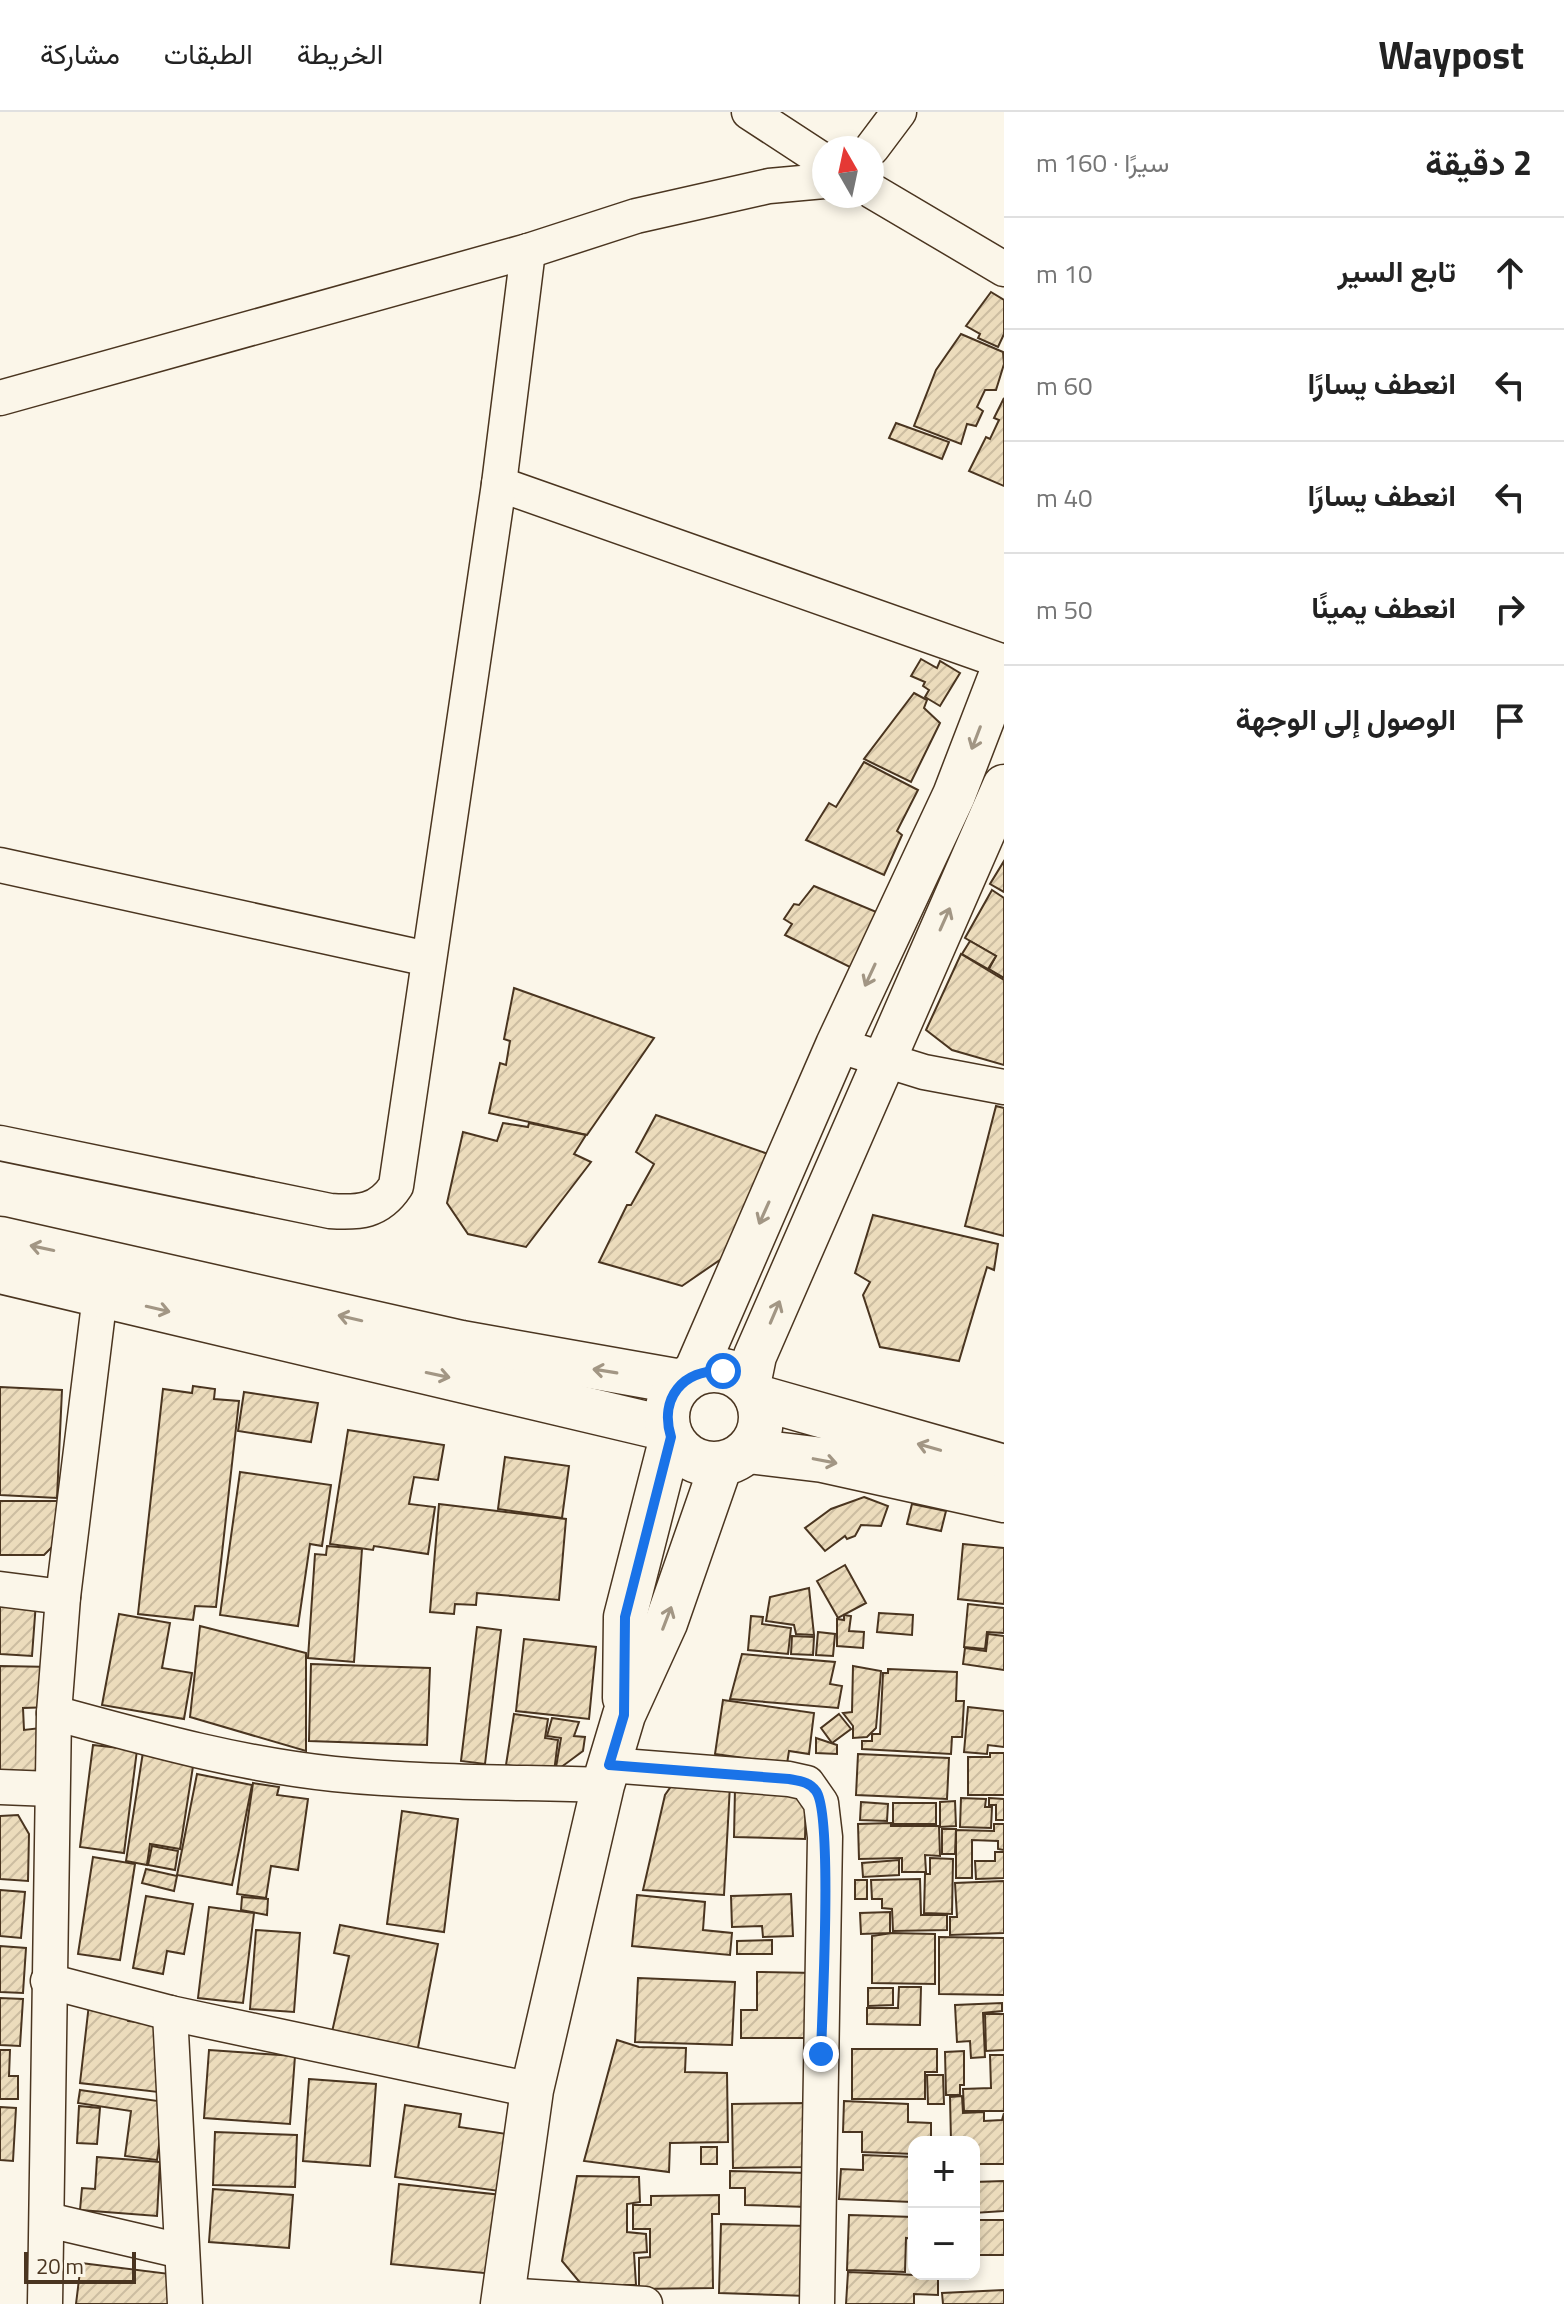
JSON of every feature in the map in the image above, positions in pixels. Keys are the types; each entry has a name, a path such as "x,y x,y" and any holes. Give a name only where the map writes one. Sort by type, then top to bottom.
{"main road":[{"path":"0,1239 101,1278 669,1433 691,1459 823,1460 1004,1500"},
{"path":"0,1271 101,1278 461,1343 688,1378 723,1371 753,1391 1004,1467"},
{"path":"669,1433 667,1408 688,1378"},
{"path":"734,1458 761,1425 753,1391"}],"street":[{"path":"749,112 812,153"},
{"path":"881,136 899,112"},
{"path":"0,398 528,251 651,212 769,186 812,182"},
{"path":"884,198 1004,269"},
{"path":"0,1143 313,1209 355,1213 374,1209 388,1198 401,1165 428,959 499,484 528,251"},
{"path":"499,484 1004,664 954,795 837,1045 688,1378"},
{"path":"753,1391 755,1356 1004,786"},
{"path":"0,865 428,959"},
{"path":"837,1045 924,1072 1004,1087"},
{"path":"45,2304 54,1713 63,1597 101,1278"},
{"path":"624,1715 625,1617 669,1433"},
{"path":"645,2304 502,2300 532,2090 606,1775 624,1715 666,1623 734,1458"},
{"path":"0,1589 63,1597"},
{"path":"54,1713 178,1747 319,1772 433,1780 606,1775 789,1779 807,1783 817,1791 825,1837 817,2304"},
{"path":"0,1787 51,1789"},
{"path":"48,1981 170,2013 532,2090"},
{"path":"170,2013 185,2304"},
{"path":"48,2220 181,2251"}],"building":[{"path":"991,292 1004,300 1004,334 998,347 978,338 980,334 966,326"},
{"path":"961,334 1003,352 1004,364 996,390 985,390 977,407 983,411 976,426 967,424 961,444 914,426 936,370"},
{"path":"1004,398 1004,486 969,471 986,437 990,439 999,420 994,418"},
{"path":"896,423 949,442 942,459 889,438"},
{"path":"921,659 937,668 940,661 960,673 940,706 925,697 929,690 923,686 925,682 911,676"},
{"path":"914,693 927,700 924,708 940,723 911,782 864,759"},
{"path":"864,762 918,790 897,831 902,835 884,875 806,840 829,803 836,807"},
{"path":"1004,861 1004,892 990,884"},
{"path":"814,886 886,916 862,973 785,935 792,924 784,919 794,904 799,905"},
{"path":"992,890 1004,898 1004,978 989,969 996,956 965,938"},
{"path":"970,941 996,956 988,969 962,954"},
{"path":"961,954 1004,980 1004,1065 952,1050 926,1030"},
{"path":"514,988 654,1038 587,1135 489,1113 500,1063 506,1065 510,1041 504,1039"},
{"path":"996,1106 1004,1108 1004,1236 965,1226"},
{"path":"656,1115 774,1156 727,1255 682,1286 599,1262 627,1205 631,1205 654,1164 636,1152"},
{"path":"503,1123 528,1127 529,1123 586,1135 574,1154 591,1162 526,1247 468,1234 447,1203 463,1132 497,1141"},
{"path":"873,1215 998,1244 994,1270 987,1267 959,1361 880,1347 863,1295 870,1282 855,1273"},
{"path":"193,1386 215,1389 214,1399 239,1401 216,1607 195,1606 193,1620 138,1614 163,1389 192,1393"},
{"path":"0,1387 62,1390 57,1498 0,1495"},
{"path":"244,1392 318,1403 311,1442 238,1431"},
{"path":"348,1430 444,1445 438,1480 414,1477 409,1504 435,1507 428,1554 374,1546 373,1550 330,1544"},
{"path":"505,1457 569,1466 562,1518 498,1509"},
{"path":"240,1472 331,1485 322,1546 310,1544 298,1626 220,1615"},
{"path":"864,1497 888,1506 881,1526 861,1525 855,1536 847,1539 845,1536 825,1551 805,1528 831,1509"},
{"path":"0,1501 65,1501 58,1541 44,1555 0,1555"},
{"path":"439,1504 566,1519 559,1600 477,1593 476,1605 455,1604 454,1614 430,1612"},
{"path":"912,1504 946,1511 941,1531 907,1524"},
{"path":"963,1544 1004,1548 1004,1604 958,1599"},
{"path":"327,1546 362,1549 354,1662 308,1658 315,1554 326,1555"},
{"path":"845,1565 866,1603 838,1618 817,1581"},
{"path":"809,1588 814,1635 796,1634 794,1625 766,1621 770,1597"},
{"path":"0,1600 36,1602 32,1656 0,1654"},
{"path":"968,1604 1004,1608 1004,1633 987,1632 985,1649 964,1647"},
{"path":"879,1613 913,1615 912,1635 877,1632"},
{"path":"119,1614 170,1623 162,1668 192,1673 184,1719 102,1705"},
{"path":"844,1615 851,1616 849,1631 864,1632 863,1648 837,1646 837,1619 844,1620"},
{"path":"751,1616 763,1617 762,1624 791,1628 788,1654 748,1650"},
{"path":"200,1626 306,1653 306,1751 190,1717"},
{"path":"477,1627 501,1630 485,1764 461,1761"},
{"path":"818,1632 835,1634 833,1656 816,1655"},
{"path":"988,1634 1004,1636 1004,1670 963,1664 965,1648 986,1651"},
{"path":"792,1636 814,1637 813,1655 791,1654"},
{"path":"524,1639 596,1647 589,1719 516,1711"},
{"path":"742,1654 835,1662 830,1684 842,1686 838,1708 730,1699"},
{"path":"311,1664 430,1668 427,1745 309,1741"},
{"path":"0,1666 53,1667 53,1707 23,1708 24,1730 50,1727 35,1778 0,1776"},
{"path":"853,1666 881,1671 876,1728 867,1737 853,1738 853,1726 843,1713 852,1712"},
{"path":"888,1669 957,1672 956,1701 964,1701 962,1737 952,1737 951,1754 862,1749 862,1741 872,1741 872,1734 880,1734 883,1673 888,1673"},
{"path":"723,1700 814,1713 809,1754 789,1751 787,1764 715,1754"},
{"path":"968,1707 1004,1711 1004,1747 988,1745 987,1754 964,1752"},
{"path":"514,1714 548,1719 545,1738 558,1740 554,1772 506,1765"},
{"path":"839,1714 851,1729 832,1743 821,1728"},
{"path":"552,1718 579,1722 574,1736 585,1737 583,1751 560,1768 556,1767 561,1738 547,1736"},
{"path":"816,1738 837,1745 837,1754 816,1753"},
{"path":"93,1745 137,1750 124,1853 80,1847"},
{"path":"143,1752 194,1760 180,1849 150,1844 147,1865 126,1861"},
{"path":"990,1753 1004,1753 1004,1795 968,1795 968,1757 990,1757"},
{"path":"858,1754 949,1758 947,1799 856,1795"},
{"path":"197,1774 252,1785 232,1885 177,1875"},
{"path":"253,1783 279,1787 277,1795 308,1799 298,1870 271,1866 266,1898 237,1894"},
{"path":"672,1785 730,1785 724,1895 643,1890 665,1795"},
{"path":"735,1788 806,1789 805,1839 734,1837"},
{"path":"961,1798 986,1799 985,1807 992,1807 991,1828 960,1827"},
{"path":"989,1798 1004,1799 1004,1820 996,1820 996,1805 989,1805"},
{"path":"955,1801 956,1826 940,1827 940,1802"},
{"path":"861,1802 888,1804 887,1821 860,1820"},
{"path":"893,1803 936,1803 936,1824 893,1824"},
{"path":"402,1811 458,1819 444,1932 387,1924"},
{"path":"18,1815 29,1834 28,1881 0,1879 0,1816"},
{"path":"891,1823 891,1826 939,1826 940,1856 925,1855 926,1872 902,1872 902,1858 859,1859 858,1824"},
{"path":"994,1824 1004,1824 1004,1850 998,1849 998,1841 972,1840 972,1878 956,1878 956,1830 994,1831"},
{"path":"942,1829 956,1829 955,1854 942,1854"},
{"path":"152,1846 178,1851 175,1870 148,1865"},
{"path":"995,1852 1004,1852 1004,1878 976,1879 975,1861 995,1861"},
{"path":"93,1857 135,1864 120,1960 78,1954"},
{"path":"930,1858 953,1859 952,1914 924,1913 925,1874 930,1874"},
{"path":"899,1860 899,1875 863,1877 862,1863"},
{"path":"146,1869 177,1876 174,1891 142,1883"},
{"path":"920,1879 921,1915 947,1915 947,1930 893,1931 892,1909 882,1908 882,1899 872,1899 871,1880"},
{"path":"855,1880 867,1880 867,1899 855,1899"},
{"path":"1004,1881 1004,1933 950,1935 950,1917 957,1917 955,1883"},
{"path":"0,1890 25,1892 21,1938 0,1936"},
{"path":"791,1894 793,1936 763,1937 762,1926 732,1927 731,1896"},
{"path":"637,1895 705,1902 703,1930 732,1933 730,1955 632,1946"},
{"path":"146,1896 193,1904 184,1954 167,1951 163,1974 133,1968"},
{"path":"242,1897 268,1899 267,1915 241,1910"},
{"path":"209,1907 254,1913 243,2003 198,1998"},
{"path":"890,1912 890,1933 861,1934 860,1913"},
{"path":"340,1925 438,1944 416,2058 330,2041 349,1956 334,1953"},
{"path":"256,1930 300,1933 294,2012 250,2009"},
{"path":"935,1934 935,1984 872,1983 872,1936"},
{"path":"939,1937 1004,1938 1004,1995 939,1994"},
{"path":"772,1940 772,1954 737,1954 737,1941"},
{"path":"0,1946 26,1948 23,1993 0,1992"},
{"path":"757,1972 816,1973 816,2038 741,2038 741,2010 757,2010"},
{"path":"638,1978 735,1982 732,2045 635,2042"},
{"path":"899,1987 921,1987 920,2025 867,2024 867,2008 898,2008"},
{"path":"868,1988 893,1988 893,2005 868,2006"},
{"path":"0,1998 23,1999 20,2046 0,2045"},
{"path":"1002,2003 1002,2011 983,2013 985,2057 971,2058 970,2041 957,2042 955,2005"},
{"path":"89,2004 130,2008 128,2021 165,2026 158,2092 80,2083"},
{"path":"985,2014 1004,2014 1004,2050 986,2051"},
{"path":"617,2040 639,2047 686,2048 685,2072 727,2073 728,2142 670,2143 669,2172 584,2161"},
{"path":"852,2049 937,2049 937,2072 925,2072 925,2099 852,2099"},
{"path":"0,2050 10,2050 9,2076 18,2076 18,2099 0,2099"},
{"path":"209,2050 295,2056 290,2124 204,2118"},
{"path":"964,2051 964,2085 960,2085 960,2095 946,2095 945,2052"},
{"path":"990,2055 1004,2055 1004,2111 964,2111 963,2089 991,2088"},
{"path":"927,2075 943,2075 944,2104 928,2104"},
{"path":"309,2079 376,2084 370,2166 303,2161"},
{"path":"80,2090 165,2102 157,2160 125,2156 131,2111 78,2103"},
{"path":"962,2096 963,2113 984,2112 984,2121 1002,2120 1004,2113 1004,2164 980,2164 980,2136 951,2136 950,2097"},
{"path":"844,2101 908,2104 908,2122 931,2123 931,2136 908,2136 908,2154 862,2152 862,2132 843,2132"},
{"path":"808,2103 809,2167 733,2168 732,2104"},
{"path":"405,2105 461,2114 459,2127 507,2134 499,2191 395,2177"},
{"path":"79,2106 100,2108 97,2144 77,2143"},
{"path":"0,2107 16,2108 13,2161 0,2160"},
{"path":"215,2132 297,2135 295,2187 213,2185"},
{"path":"701,2147 717,2147 717,2164 701,2164"},
{"path":"863,2155 908,2157 908,2202 839,2199 841,2169 863,2170"},
{"path":"97,2157 160,2162 157,2216 80,2210 82,2188 95,2189"},
{"path":"730,2171 808,2173 807,2207 745,2205 745,2188 730,2188"},
{"path":"577,2176 639,2177 640,2202 627,2204 627,2232 646,2234 647,2252 634,2253 636,2285 582,2285 562,2261"},
{"path":"1004,2181 1004,2211 980,2213 980,2182"},
{"path":"399,2184 502,2195 494,2274 391,2264"},
{"path":"213,2189 293,2195 289,2248 209,2242"},
{"path":"719,2195 719,2214 712,2214 713,2288 639,2289 639,2258 650,2257 650,2229 633,2229 633,2205 651,2205 651,2196"},
{"path":"849,2215 908,2217 905,2272 847,2270"},
{"path":"980,2220 1004,2220 1004,2255 980,2255"},
{"path":"721,2224 809,2226 807,2296 719,2293"},
{"path":"81,2263 178,2275 175,2304 76,2304"},
{"path":"848,2272 908,2275 908,2280 938,2280 938,2295 914,2294 914,2304 846,2304"},
{"path":"1004,2290 1004,2304 943,2304 942,2293"}],"route":[{"path":"723,1371 708,1370 681,1382 667,1408 666,1423 671,1437 625,1617 624,1715 609,1765 789,1779 807,1783 817,1791 824,1817 825,1837 821,2054"}]}
